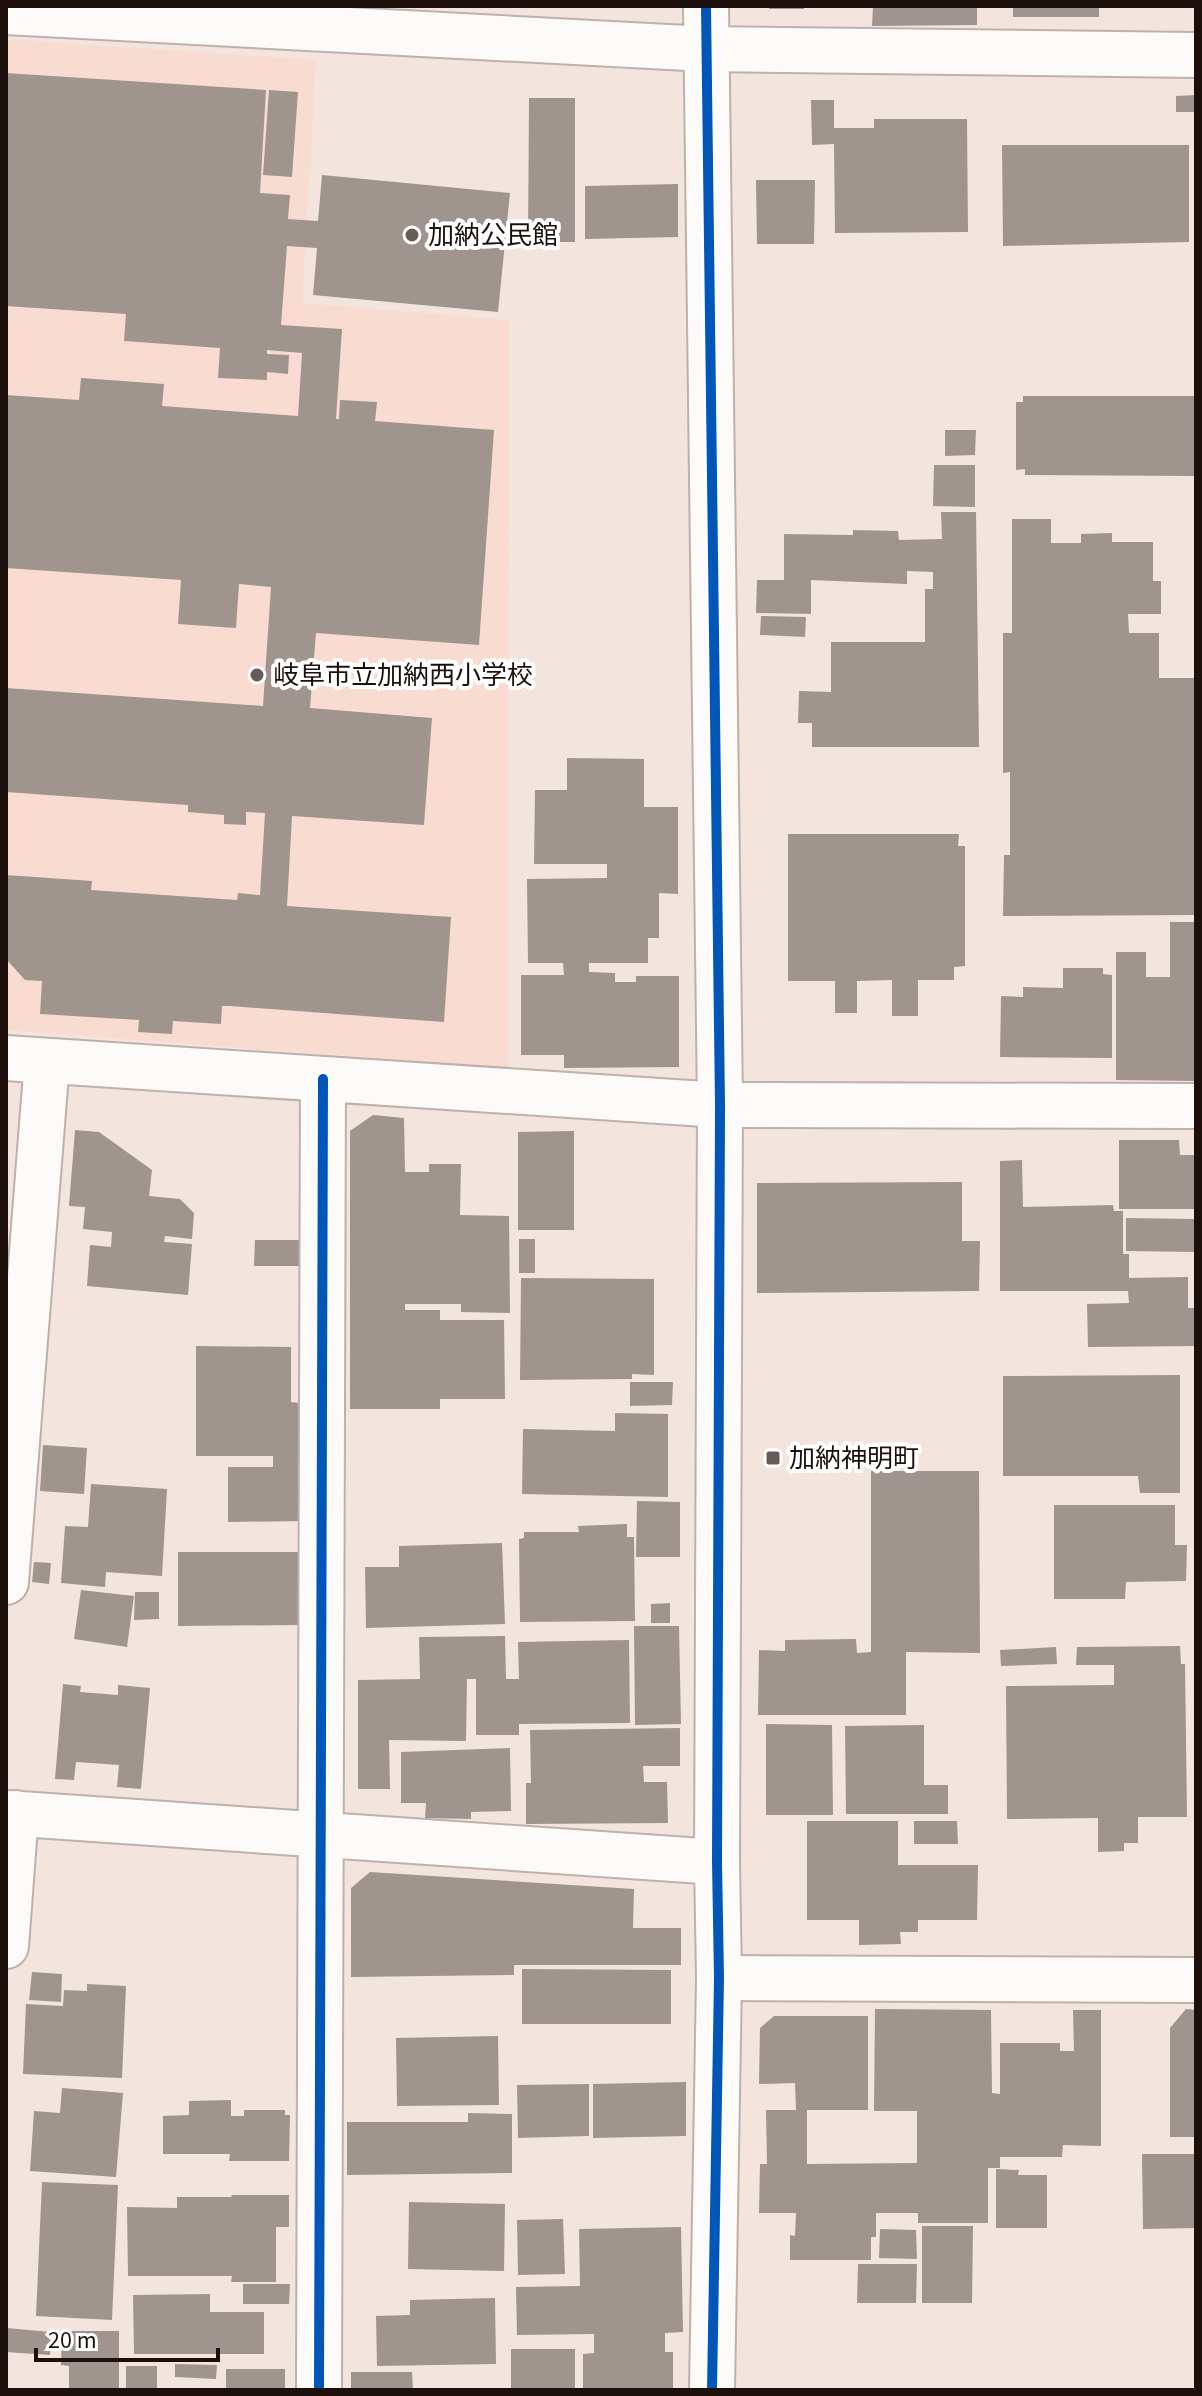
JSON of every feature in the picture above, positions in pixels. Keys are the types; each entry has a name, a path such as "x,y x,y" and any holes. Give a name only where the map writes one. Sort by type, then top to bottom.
{"street":[{"path":"706,6 720,1105 719,1978 712,2390"},
{"path":"6,12 706,49 1196,55"},
{"path":"6,1582 27,1059 720,1105 1196,1106"},
{"path":"319,2390 323,1079"},
{"path":"6,1946 11,1813 717,1862"},
{"path":"719,1978 1196,1980"}],"shaded area":[{"name":"岐阜市立加納西小学校","path":"6,39 316,60 302,303 509,320 508,1068 6,1030"}],"building":[{"path":"769,6 804,6 804,9 769,9"},
{"path":"873,6 977,6 977,25 872,26"},
{"path":"1013,6 1099,6 1099,17 1013,17"},
{"name":"岐阜市立加納西小学校","path":"6,73 266,90 260,193 290,195 288,219 318,221 322,175 510,193 498,312 313,295 317,248 287,246 281,325 342,329 336,419 339,419 340,400 377,402 375,421 494,430 479,645 316,633 310,708 432,718 424,825 292,816 287,906 451,917 444,1022 222,1006 221,1024 173,1021 172,1034 138,1032 139,1020 40,1014 42,981 25,980 6,959 6,875 92,881 91,890 237,900 238,893 260,895 265,813 246,812 246,825 224,824 224,815 188,812 188,805 6,792 6,688 263,706 271,587 239,584 236,628 178,624 181,580 6,568 6,395 79,400 81,378 164,384 162,406 298,416 302,353 267,350 267,354 289,355 288,374 267,372 267,380 218,378 220,348 124,341 126,314 6,306"},
{"path":"269,90 298,92 292,177 263,175"},
{"path":"1196,95 1196,112 1176,112 1176,96"},
{"path":"529,98 575,98 575,242 528,242"},
{"path":"811,100 834,100 834,128 874,128 874,119 967,119 968,232 835,233 834,144 812,145"},
{"path":"1002,145 1189,145 1189,242 1003,246"},
{"path":"756,180 815,180 814,244 757,244"},
{"path":"678,184 678,237 585,239 585,186"},
{"path":"1023,396 1196,396 1196,476 1025,475 1025,469 1016,470 1016,402 1023,402"},
{"path":"945,430 976,430 975,455 945,456"},
{"path":"934,465 975,465 975,507 933,506"},
{"path":"941,512 976,512 979,747 812,747 812,723 798,723 799,691 831,692 831,642 925,642 925,589 933,589 933,572 907,571 907,584 811,580 811,614 756,613 757,580 784,580 784,534 853,535 853,530 898,531 899,540 942,539"},
{"path":"1012,519 1051,519 1051,543 1081,543 1081,534 1112,533 1112,542 1153,542 1153,581 1161,581 1161,614 1128,614 1129,633 1159,633 1159,678 1196,678 1194,915 1003,916 1004,855 1010,855 1010,772 1003,773 1003,633 1012,633"},
{"path":"761,616 806,617 805,637 760,635"},
{"path":"567,758 644,759 644,807 678,807 678,894 659,893 659,938 648,938 648,963 589,963 589,972 615,973 615,982 636,982 636,976 679,976 679,1067 564,1068 564,1055 521,1055 521,975 564,975 563,963 528,963 527,879 607,878 607,864 534,864 535,790 567,790"},
{"path":"788,834 959,834 958,846 965,846 965,966 954,967 954,980 918,980 918,1016 892,1016 892,980 857,981 857,1013 835,1013 835,981 788,981"},
{"path":"1170,922 1196,922 1196,1081 1116,1080 1116,952 1146,952 1146,977 1170,977"},
{"path":"1063,968 1103,968 1103,974 1112,975 1112,1058 1000,1057 1001,996 1023,997 1023,987 1063,988"},
{"path":"373,1115 404,1118 405,1172 429,1172 429,1164 461,1164 460,1215 509,1216 510,1313 461,1312 461,1304 405,1304 405,1310 440,1310 440,1320 504,1320 505,1399 440,1399 440,1409 350,1409 350,1131"},
{"path":"75,1130 99,1132 152,1170 149,1196 180,1199 194,1213 192,1239 165,1236 164,1242 192,1244 188,1295 87,1286 90,1245 111,1247 112,1232 83,1229 85,1207 69,1206"},
{"path":"574,1131 574,1230 518,1230 518,1132"},
{"path":"1119,1140 1179,1140 1180,1155 1196,1155 1196,1209 1119,1209"},
{"path":"1022,1160 1023,1207 1113,1205 1114,1211 1123,1211 1123,1254 1129,1254 1129,1278 1188,1277 1188,1308 1196,1308 1196,1346 1088,1347 1087,1304 1129,1303 1128,1291 1000,1291 1000,1161"},
{"path":"962,1182 962,1241 980,1241 979,1291 757,1293 757,1183"},
{"path":"1126,1218 1196,1219 1196,1252 1126,1251"},
{"path":"519,1239 535,1239 535,1273 519,1273"},
{"path":"255,1240 301,1240 301,1266 254,1266"},
{"path":"521,1278 654,1279 654,1375 632,1374 632,1379 520,1380"},
{"path":"196,1346 291,1347 291,1402 301,1403 302,1521 228,1522 228,1467 273,1467 273,1456 196,1456"},
{"path":"1180,1375 1180,1493 1140,1493 1138,1476 1003,1476 1003,1376"},
{"path":"630,1382 673,1382 672,1405 630,1406"},
{"path":"615,1413 668,1414 668,1497 522,1494 523,1429 615,1431"},
{"path":"43,1445 87,1448 84,1494 40,1491"},
{"path":"871,1471 979,1471 980,1653 906,1652 906,1715 758,1715 759,1650 785,1651 785,1640 856,1639 857,1653 871,1652"},
{"path":"91,1484 167,1489 162,1576 106,1572 105,1587 61,1583 65,1526 88,1527"},
{"path":"637,1501 680,1502 680,1557 636,1557"},
{"path":"1054,1505 1175,1505 1175,1545 1187,1545 1186,1581 1126,1582 1125,1599 1054,1599"},
{"path":"627,1524 627,1537 634,1537 635,1621 520,1622 519,1539 524,1538 524,1532 579,1532 578,1526"},
{"path":"502,1543 505,1624 366,1628 365,1567 399,1567 399,1546"},
{"path":"178,1552 300,1552 300,1625 178,1626"},
{"path":"34,1562 51,1563 49,1584 32,1582"},
{"path":"81,1590 134,1596 127,1647 74,1639"},
{"path":"135,1592 159,1592 159,1619 134,1620"},
{"path":"670,1603 670,1623 651,1623 651,1604"},
{"path":"634,1626 679,1626 681,1724 635,1725"},
{"path":"505,1636 506,1679 519,1679 518,1642 629,1640 630,1723 519,1724 519,1735 476,1735 476,1679 467,1679 466,1741 389,1740 390,1789 358,1789 358,1680 420,1679 419,1637"},
{"path":"1180,1646 1181,1664 1185,1664 1187,1817 1138,1817 1138,1843 1124,1843 1124,1851 1098,1852 1098,1818 1007,1819 1006,1686 1114,1685 1114,1665 1076,1665 1077,1647"},
{"path":"1056,1647 1057,1664 1001,1666 1000,1650"},
{"path":"63,1684 81,1686 80,1692 118,1695 118,1685 150,1688 141,1789 117,1787 119,1765 76,1762 74,1780 55,1779"},
{"path":"766,1724 832,1725 833,1815 766,1815"},
{"path":"924,1725 924,1785 948,1785 948,1814 846,1814 845,1726"},
{"path":"680,1728 680,1766 643,1766 644,1782 667,1782 668,1823 526,1824 526,1783 531,1783 530,1730"},
{"path":"510,1748 511,1811 471,1812 471,1819 425,1818 426,1803 401,1803 401,1752"},
{"path":"807,1821 898,1821 898,1865 978,1865 977,1920 918,1920 918,1932 900,1932 901,1944 859,1945 859,1920 807,1920"},
{"path":"914,1821 957,1821 958,1844 914,1844"},
{"path":"370,1872 634,1889 633,1928 681,1928 681,1965 514,1965 514,1975 351,1977 351,1888"},
{"path":"522,1969 671,1970 671,2024 522,2024"},
{"path":"32,1972 62,1974 61,2002 29,2000"},
{"path":"87,1984 126,1986 122,2078 23,2074 26,2004 63,2006 64,1990 87,1991"},
{"path":"875,2009 991,2010 992,2093 1000,2094 1000,2043 1060,2043 1060,2051 1074,2051 1073,2010 1101,2010 1101,2146 1063,2145 1062,2157 1000,2157 1000,2168 988,2168 988,2223 918,2223 918,2213 876,2213 876,2237 871,2237 871,2260 790,2260 790,2235 795,2236 796,2213 759,2213 760,2164 767,2164 766,2110 796,2110 795,2083 759,2084 760,2028 774,2016 868,2016 868,2110 807,2110 807,2164 917,2163 917,2111 874,2111"},
{"path":"1186,2009 1196,2010 1196,2137 1170,2137 1170,2028"},
{"path":"498,2036 499,2105 397,2106 396,2038"},
{"path":"686,2082 686,2136 593,2138 593,2084"},
{"path":"589,2084 589,2136 518,2138 517,2085"},
{"path":"62,2088 123,2093 116,2177 30,2171 34,2111 60,2113"},
{"path":"231,2100 231,2116 244,2116 244,2110 285,2110 285,2115 290,2115 289,2161 229,2161 230,2154 163,2154 163,2116 189,2115 189,2101"},
{"path":"468,2113 512,2114 512,2173 347,2175 347,2122 468,2122"},
{"path":"1142,2154 1196,2154 1196,2228 1143,2229"},
{"path":"996,2169 1019,2170 1018,2175 1047,2175 1047,2228 996,2228"},
{"path":"42,2182 118,2185 112,2320 36,2316"},
{"path":"289,2195 289,2227 276,2227 276,2282 231,2282 232,2276 128,2276 127,2207 177,2208 177,2197"},
{"path":"409,2202 505,2204 504,2271 408,2269"},
{"path":"563,2219 565,2274 518,2275 517,2220"},
{"path":"922,2226 973,2226 972,2303 922,2303"},
{"path":"681,2227 683,2332 665,2333 665,2352 673,2352 673,2390 583,2390 583,2354 594,2353 594,2334 517,2335 516,2287 580,2286 579,2229"},
{"path":"880,2229 916,2230 917,2259 879,2258"},
{"path":"858,2264 917,2264 916,2303 857,2303"},
{"path":"243,2284 290,2284 289,2304 243,2304"},
{"path":"210,2294 210,2312 264,2312 264,2354 134,2354 133,2295"},
{"path":"495,2298 496,2364 377,2366 376,2316 410,2315 410,2300"},
{"path":"7,2328 51,2332 50,2355 6,2352"},
{"path":"62,2331 119,2331 119,2390 69,2390 69,2366 61,2365"},
{"path":"511,2349 575,2349 575,2390 511,2390"},
{"path":"175,2364 217,2365 216,2379 175,2377"},
{"path":"126,2366 157,2366 157,2390 126,2390"},
{"path":"226,2369 285,2369 285,2390 226,2390"},
{"path":"351,2372 412,2372 413,2390 351,2390"}],"cycle path":[{"path":"706,6 720,1105 719,1978 712,2390"},
{"path":"319,2390 323,1079"}],"place":[{"name":"加納公民館","path":"412,235"},
{"name":"岐阜市立加納西小学校","path":"257,675"},
{"name":"加納神明町","path":"773,1458"}]}
